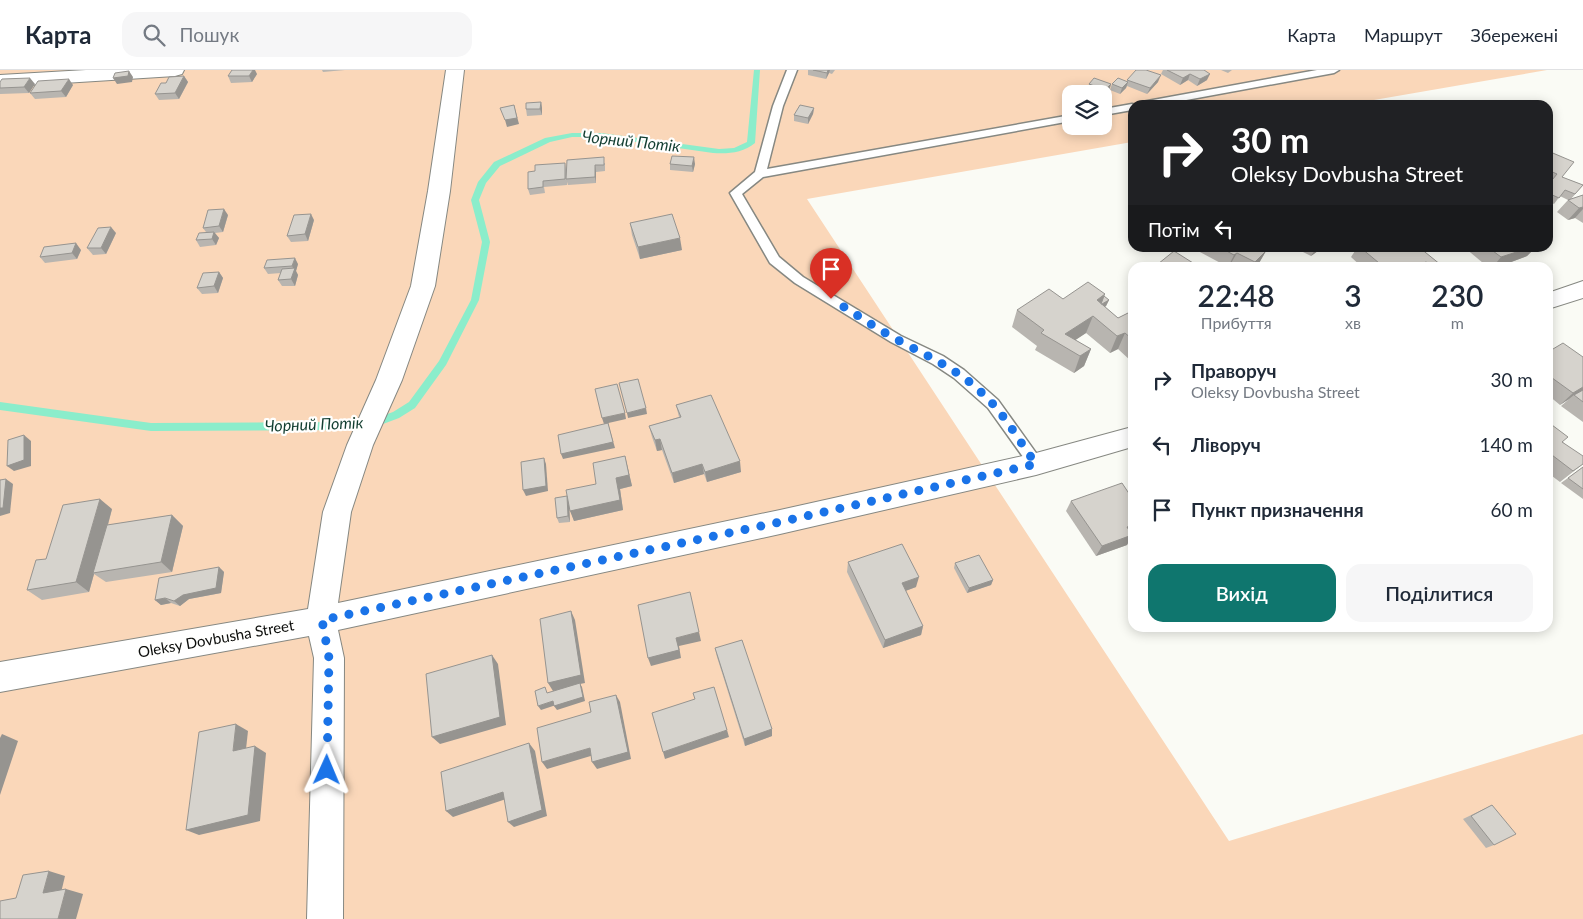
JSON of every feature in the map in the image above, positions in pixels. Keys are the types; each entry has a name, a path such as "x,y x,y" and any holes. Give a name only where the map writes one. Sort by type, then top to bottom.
{"street":[{"path":"0,81 176,70"},
{"path":"325,919 329,658 322,620 337,512 360,445 389,380 423,286 439,191 455,70"},
{"path":"1553,299 1583,289"},
{"name":"Oleksy Dovbusha Street","path":"0,677 322,620 780,522 1036,464 1128,438"}],"lane":[{"path":"760,174 778,106 792,70"},
{"path":"1169,100 1334,70"},
{"path":"1112,111 1128,108"},
{"path":"1036,464 993,404 959,374 938,360 896,339 799,280 774,260 736,192 760,174 1062,120"}],"shaded area":[{"path":"0,70 1547,70 1374,100 1128,100 1128,143 807,199 1229,841 1583,734 1583,919 0,919"}],"building":[{"path":"232,70 253,70 249,76 228,76"},
{"path":"813,70 828,70 827,73"},
{"path":"1136,70 1146,70 1161,75 1150,88 1127,80"},
{"path":"1167,70 1204,70 1210,74 1200,79 1190,74 1183,78"},
{"path":"129,71 128,76 113,78 115,73"},
{"path":"184,76 175,93 155,94 161,83 166,83 169,77"},
{"path":"30,78 24,87 0,88 2,79"},
{"path":"1094,78 1111,84 1092,85 1089,84"},
{"path":"1118,78 1128,82 1122,88 1112,84"},
{"path":"69,79 61,91 30,93 38,81"},
{"path":"541,102 540,109 526,109 526,103"},
{"path":"514,105 517,118 505,120 500,108"},
{"path":"800,105 814,108 808,118 794,115"},
{"path":"1553,153 1574,162 1562,177 1583,185 1575,194 1565,190 1559,198 1553,195 1553,179 1557,174 1553,172"},
{"path":"672,156 694,157 692,166 670,164"},
{"path":"604,157 604,165 595,165 595,177 566,179 567,160"},
{"path":"565,163 565,179 543,181 543,187 528,189 528,172 535,171 535,165"},
{"path":"1583,195 1583,207 1579,208 1568,200"},
{"path":"224,209 219,226 203,228 208,210"},
{"path":"311,214 305,234 287,236 294,215"},
{"path":"672,214 680,238 638,247 630,223"},
{"path":"111,227 101,248 87,248 98,228"},
{"path":"214,232 212,239 196,240 199,233"},
{"path":"76,243 72,253 40,257 44,247"},
{"path":"1173,252 1176,252 1191,262 1160,262"},
{"path":"1228,252 1265,252 1255,262 1237,253 1234,255"},
{"path":"1366,252 1425,252 1437,262 1426,262 1378,262"},
{"path":"1494,252 1517,252 1501,257"},
{"path":"295,258 292,266 264,268 267,260"},
{"path":"295,268 291,279 278,280 282,269"},
{"path":"219,272 214,286 197,288 203,273"},
{"path":"1088,282 1105,294 1097,300 1118,318 1128,313 1128,336 1125,333 1117,336 1093,316 1065,334 1091,349 1080,356 1041,333 1044,330 1017,310 1049,289 1063,299"},
{"path":"1104,296 1109,300 1101,304"},
{"path":"1563,343 1583,357 1583,387 1573,393 1553,379 1553,349"},
{"path":"638,379 646,408 627,413 619,383"},
{"path":"617,384 625,413 602,418 595,389"},
{"path":"1583,390 1583,402 1574,395"},
{"path":"711,395 740,461 705,472 702,464 672,473 660,439 655,440 649,426 681,417 676,405"},
{"path":"608,423 613,442 561,454 558,435"},
{"path":"1553,426 1568,437 1562,442 1583,456 1583,464 1573,471 1553,456"},
{"path":"24,435 24,460 7,466 8,440"},
{"path":"625,456 629,475 616,478 620,500 570,511 566,490 596,484 593,463"},
{"path":"544,458 546,486 523,490 521,462"},
{"path":"1583,467 1583,489 1568,478"},
{"path":"6,479 3,508 0,508 0,480"},
{"path":"1122,483 1128,492 1128,536 1102,546 1071,501"},
{"path":"567,496 568,516 557,518 555,498"},
{"path":"100,499 76,582 27,590 36,560 46,559 63,505"},
{"path":"172,515 161,562 93,573 107,525"},
{"path":"902,544 919,577 902,583 923,626 885,640 848,562"},
{"path":"979,555 993,580 969,588 955,563"},
{"path":"219,567 216,588 183,595 174,601 165,598 155,600 159,578"},
{"path":"690,592 699,632 676,638 679,650 648,658 638,605"},
{"path":"571,611 581,675 548,683 540,619"},
{"path":"742,640 772,729 744,739 715,648"},
{"path":"492,655 500,717 432,737 426,674"},
{"path":"580,683 583,697 554,706 553,701 538,706 535,691 545,687 547,693"},
{"path":"714,687 727,730 663,752 652,713 695,699 693,693"},
{"path":"616,695 628,752 592,762 590,748 542,762 537,728 591,712 589,702"},
{"path":"236,724 233,751 255,746 248,815 186,830 199,732"},
{"path":"529,743 542,810 508,822 503,792 446,811 441,772"},
{"path":"1492,805 1516,834 1494,845 1471,816"},
{"path":"49,871 43,893 66,889 58,919 0,919 0,901 16,898 23,875"}],"waterway":[{"name":"Чорний Потік","path":"0,406 151,427 347,426 380,421 396,415 412,405 443,363 475,300 486,242 475,200 482,182 497,164 548,140 572,135 601,135 713,151 730,151 740,148 751,143 757,70"}],"route":[{"path":"327,770 329,658 322,620 780,522 1036,464 993,404 959,374 938,360 896,339 831,299"}]}
